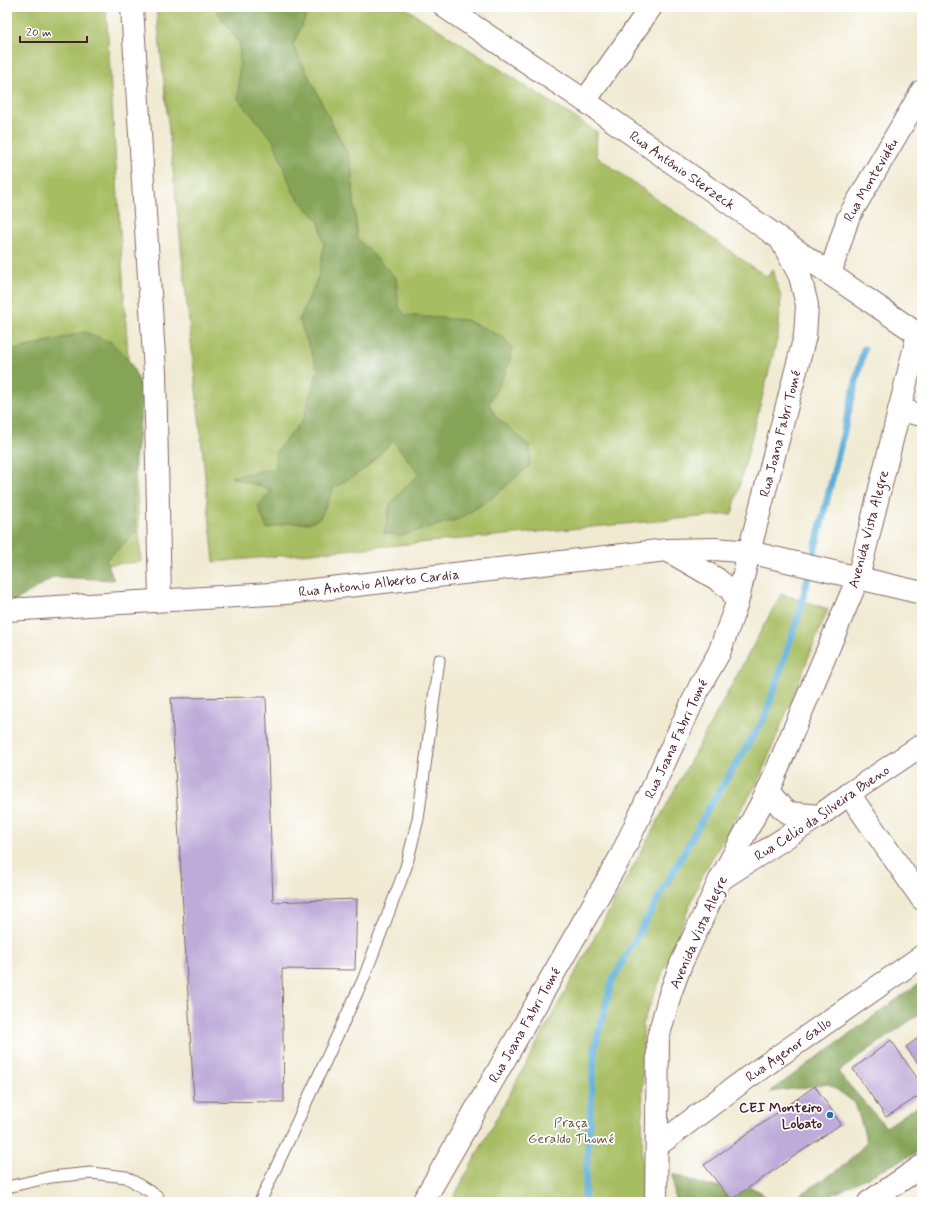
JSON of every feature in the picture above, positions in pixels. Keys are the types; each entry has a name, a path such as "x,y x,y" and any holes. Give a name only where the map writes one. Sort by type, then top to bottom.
{"street":[{"path":"132,7 155,372 160,600"},
{"name":"Rua Antônio Sterzeck","path":"445,7 585,101 830,274 920,330"},
{"path":"585,101 651,7"},
{"name":"Rua Montevidéu","path":"830,274 848,218 922,91"},
{"name":"Rua Joana Fabri Tomé","path":"423,1202 621,856 700,686 719,653 737,603 804,336 807,306 800,276 781,239"},
{"name":"Avenida Vista Alegre","path":"656,1202 658,1038 670,994 681,964 720,880 768,791 848,576 899,410 920,330"},
{"path":"899,410 922,415"},
{"name":"Rua Antonio Alberto Cardia","path":"7,610 286,593 667,550 715,549 749,552 922,593"},
{"path":"667,550 717,579 732,591 737,603"},
{"name":"Rua Celio da Silveira Bueno","path":"720,880 819,816 922,745"},
{"path":"768,791 782,808 790,813 819,816"},
{"path":"849,794 922,898"},
{"name":"Rua Agenor Gallo","path":"657,1146 747,1078 922,956"},
{"path":"869,1202 922,1166"}],"lane":[{"path":"260,1202 363,980 406,867 418,819 439,660"},
{"path":"7,1187 51,1177 91,1173 126,1177 157,1196 160,1202"}],"green space":[{"path":"7,7 106,7 141,562 7,572"},
{"path":"156,7 404,7 597,132 596,156 767,277 773,269 781,298 778,336 732,514 214,562"},
{"path":"214,7 310,7 293,45 351,161 357,238 396,278 399,307 405,315 466,320 503,337 512,348 509,365 489,404 497,418 530,446 529,466 492,498 459,519 399,536 384,533 391,502 419,474 393,441 366,468 334,488 320,518 310,523 287,523 267,529 258,506 272,490 231,477 276,468 275,453 303,420 318,370 299,320 319,275 324,244 319,222 294,194 273,140 238,99 240,44"},
{"path":"84,332 111,342 130,362 144,391 133,475 133,505 136,532 106,560 114,580 54,577 7,606 7,352"},
{"name":"Praça Geraldo Thomé","path":"781,594 828,609 759,780 702,875 643,1022 642,1202 451,1202"},
{"path":"922,981 922,1012 838,1072 886,1127 922,1103 922,1150 830,1196 824,1202 789,1202 846,1164 867,1142 855,1103 829,1084 770,1092"},
{"path":"673,1174 707,1186 748,1186 761,1192 769,1202 675,1202"}],"building":[{"path":"266,697 273,902 357,899 355,970 282,969 284,1102 194,1101 171,698"},
{"path":"922,1035 922,1069 906,1047"},
{"path":"891,1040 922,1085 922,1094 886,1117 853,1069"},
{"path":"815,1086 841,1124 731,1200 704,1165"}],"waterway":[{"path":"584,1202 595,1046 612,981 708,809 765,717 799,614 864,349"}],"place":[{"name":"CEI Monteiro Lobato","path":"830,1115"}]}
